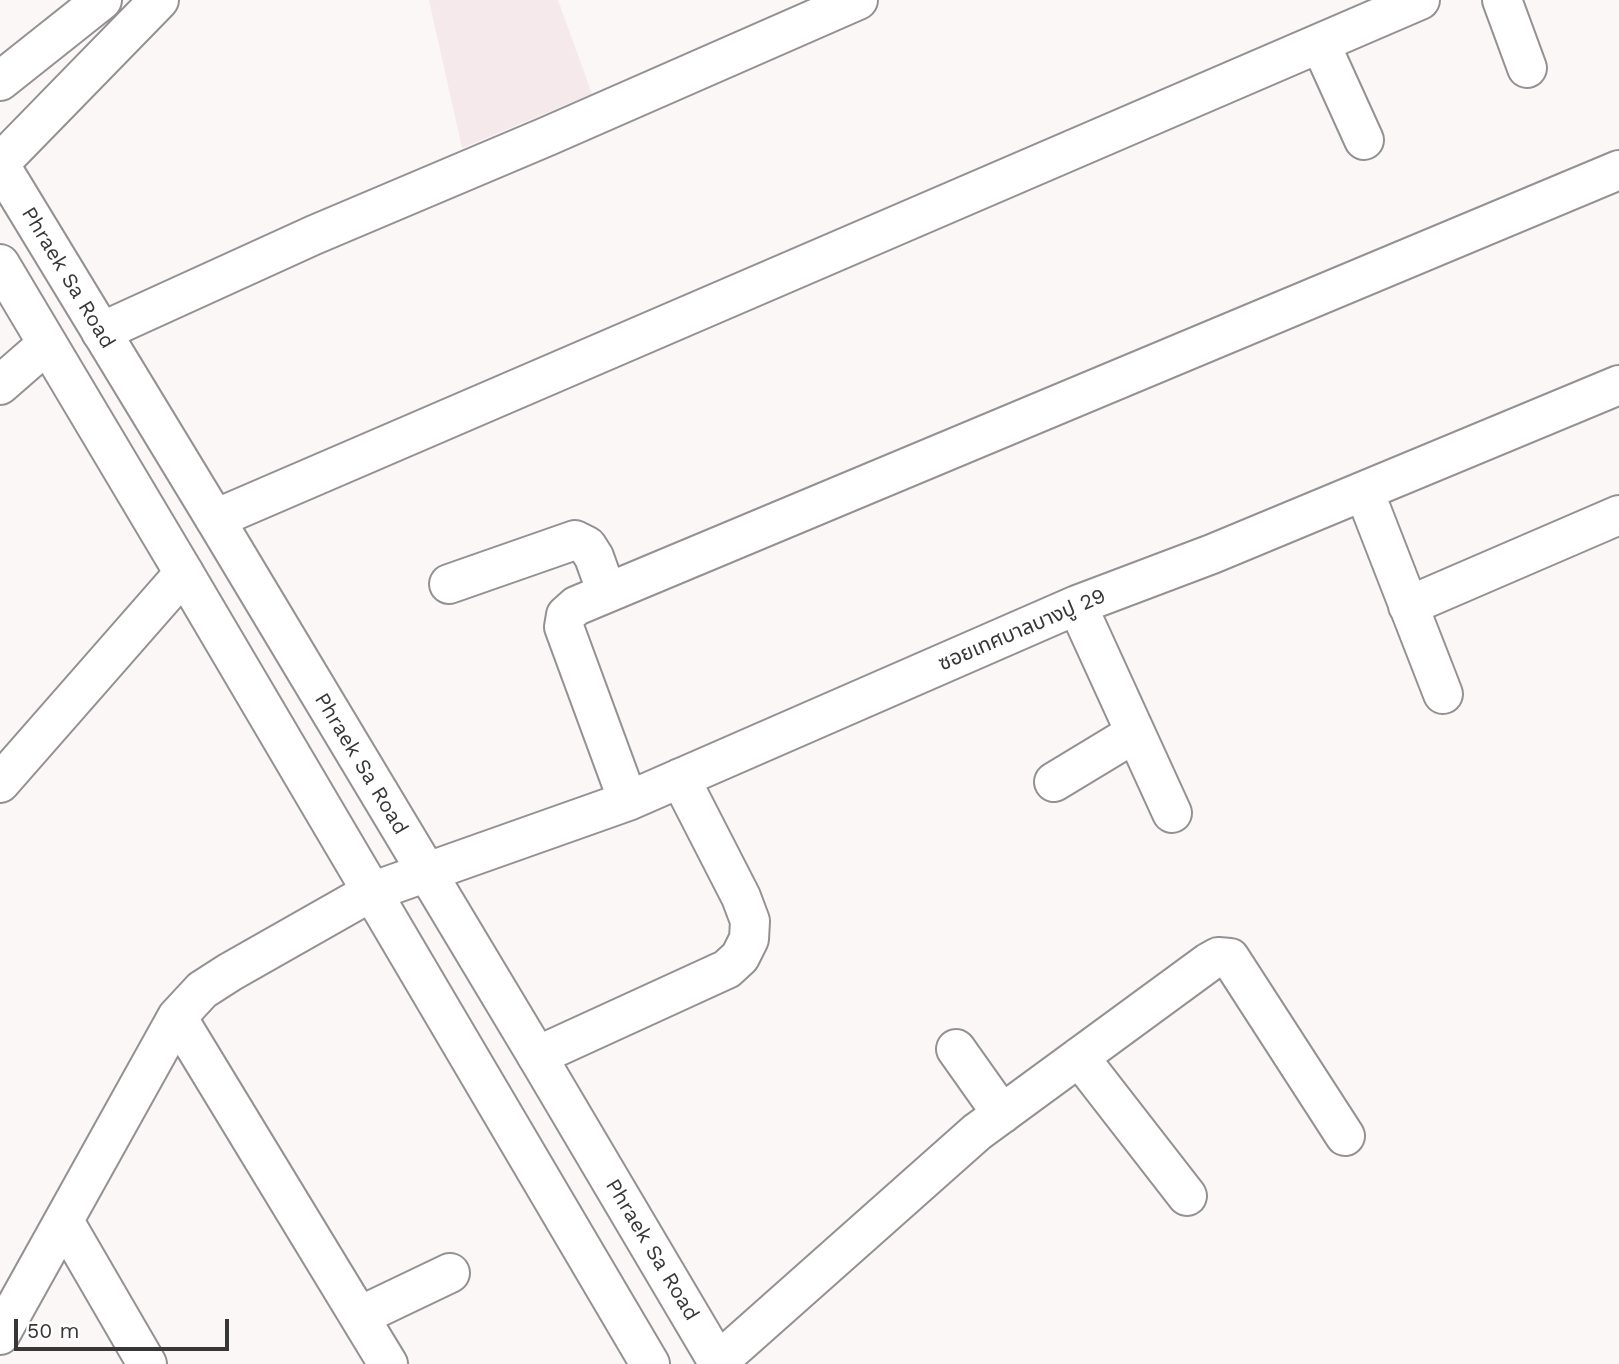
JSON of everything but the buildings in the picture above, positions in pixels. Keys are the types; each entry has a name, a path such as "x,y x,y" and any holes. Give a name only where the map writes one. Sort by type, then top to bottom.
{"street":[{"path":"0,164 159,0"},
{"path":"101,331 314,235 858,0"},
{"path":"215,519 1420,0"},
{"path":"1502,0 1527,68"},
{"path":"5,64 85,5"},
{"path":"1320,43 1364,140"},
{"name":"Phraek Sa Road","path":"0,164 719,1363"},
{"path":"628,801 564,627 566,615 576,606 1619,170"},
{"path":"0,264 650,1364"},
{"path":"0,385 47,344"},
{"name":"ซอยเทศบาลบางปู 29","path":"0,1335 177,1017 202,990 230,971 371,891 628,801 1077,605 1212,554 1619,385"},
{"path":"1364,491 1443,694"},
{"path":"1408,606 1619,515"},
{"path":"449,584 575,541 587,546 594,557 607,593"},
{"path":"0,783 184,573"},
{"path":"1077,605 1172,813"},
{"path":"1054,782 1135,733"},
{"path":"537,1056 727,969 740,957 749,939 750,921 741,897 680,778"},
{"path":"719,1363 977,1132 1219,957 1230,958 1345,1136"},
{"path":"177,1017 388,1364"},
{"path":"956,1048 1002,1114"},
{"path":"1079,1057 1187,1196"},
{"path":"64,1221 147,1364"},
{"path":"360,1316 450,1273"}],"shaded area":[{"path":"429,0 558,0 592,94 462,148"}]}
